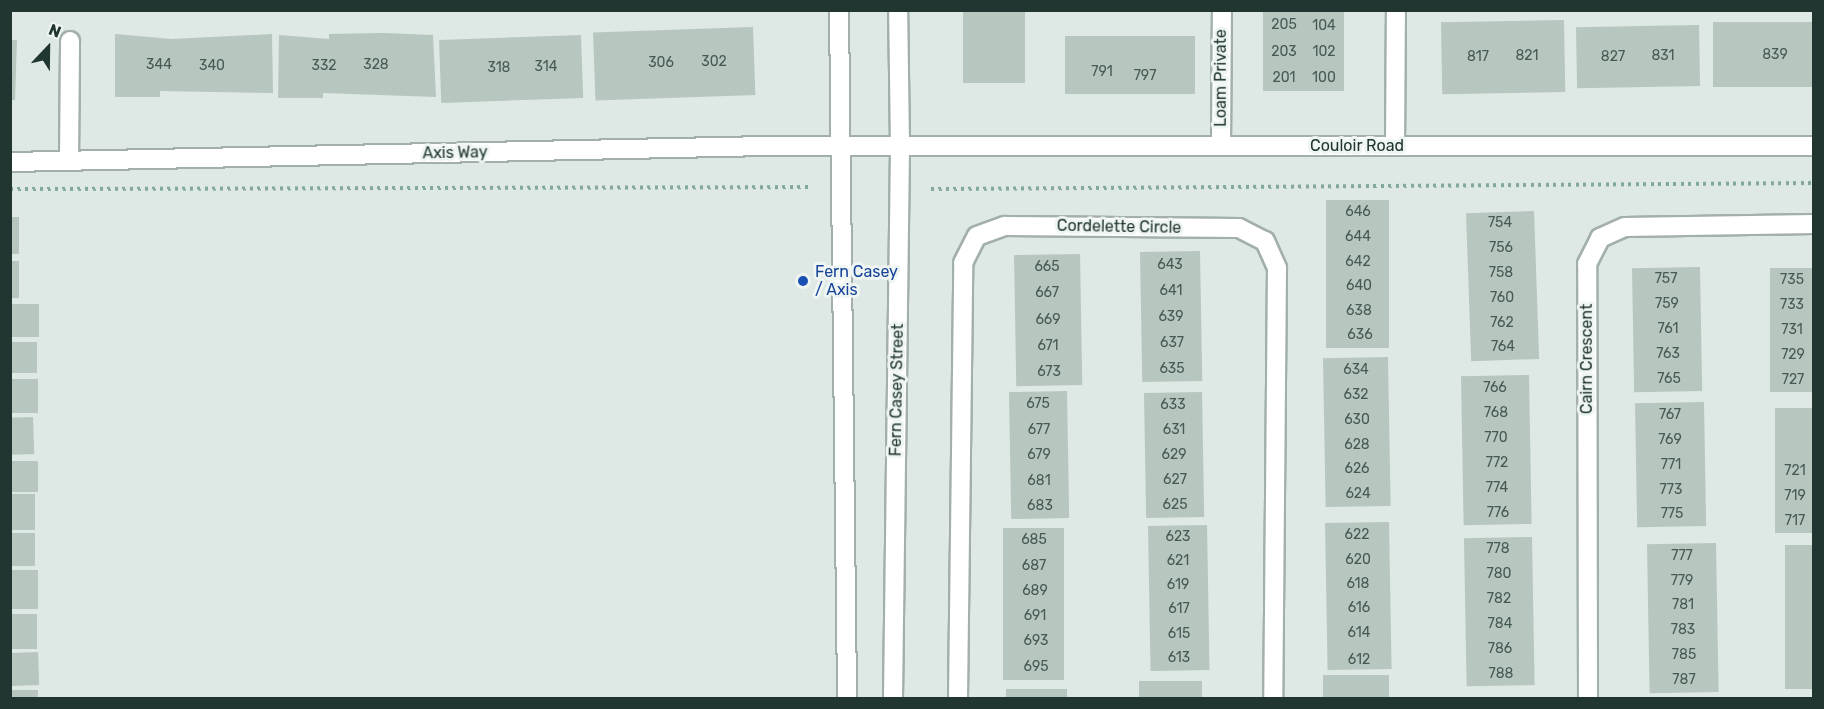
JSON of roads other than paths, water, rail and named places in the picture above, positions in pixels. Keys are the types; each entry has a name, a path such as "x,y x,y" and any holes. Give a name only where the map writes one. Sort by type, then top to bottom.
{"street":[{"path":"839,10 847,699"},
{"name":"Fern Casey Street","path":"893,699 900,145 898,10"},
{"name":"Loam Private","path":"1221,146 1222,10"},
{"path":"1395,146 1396,10"},
{"path":"69,161 70,41"},
{"name":"Axis Way","path":"10,162 900,145"},
{"name":"Couloir Road","path":"900,145 1814,146"},
{"name":"Cairn Crescent","path":"1588,699 1587,264 1600,238 1624,227 1814,224"},
{"name":"Cordelette Circle","path":"958,699 963,263 976,237 1005,226 1239,228 1265,241 1277,268 1273,699"}],"place":[{"name":"Fern Casey / Axis","path":"803,281"}]}
